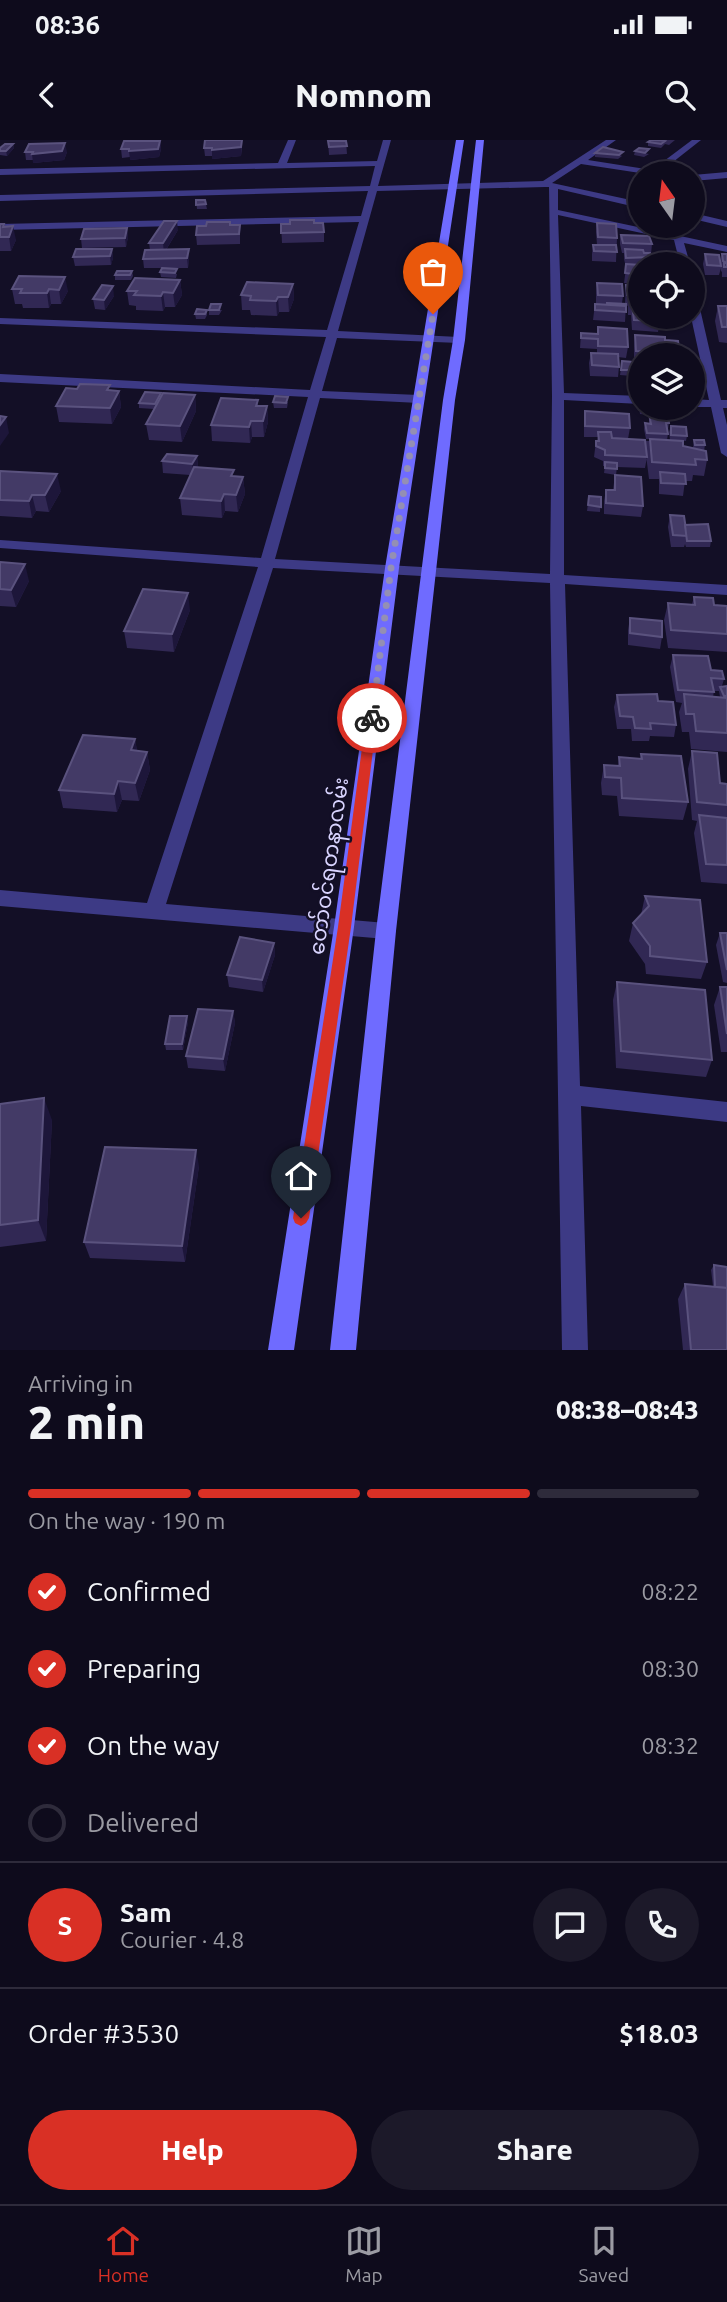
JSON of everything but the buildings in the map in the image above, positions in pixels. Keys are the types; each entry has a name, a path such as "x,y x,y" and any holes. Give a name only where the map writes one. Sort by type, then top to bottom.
{"main road":[{"name":"တော်ဝင်ရတနာလမ်း","path":"281,1350 344,927 391,568 460,140"},
{"path":"343,1350 386,931 449,400 459,340 480,140"}],"street":[{"path":"281,166 292,140"},
{"path":"155,909 267,563 313,393 387,140"},
{"path":"549,185 612,140"},
{"path":"670,161 697,140"},
{"path":"579,161 628,169"},
{"path":"0,172 382,163"},
{"path":"705,177 727,175"},
{"path":"549,185 558,396 557,580 575,1350"},
{"path":"0,198 549,185 628,202"},
{"path":"552,211 628,227"},
{"path":"0,227 364,219"},
{"path":"705,219 727,224"},
{"path":"682,252 678,238 727,249"},
{"path":"0,321 459,340"},
{"path":"701,329 722,404 727,453"},
{"path":"0,378 419,399"},
{"path":"558,396 628,399"},
{"path":"0,544 267,563 391,568 727,590"},
{"path":"0,898 155,909 386,931"},
{"path":"569,1095 727,1111"}],"way so far":[{"path":"372,718 391,568 433,314"}],"route":[{"path":"301,1218 372,718"}]}
